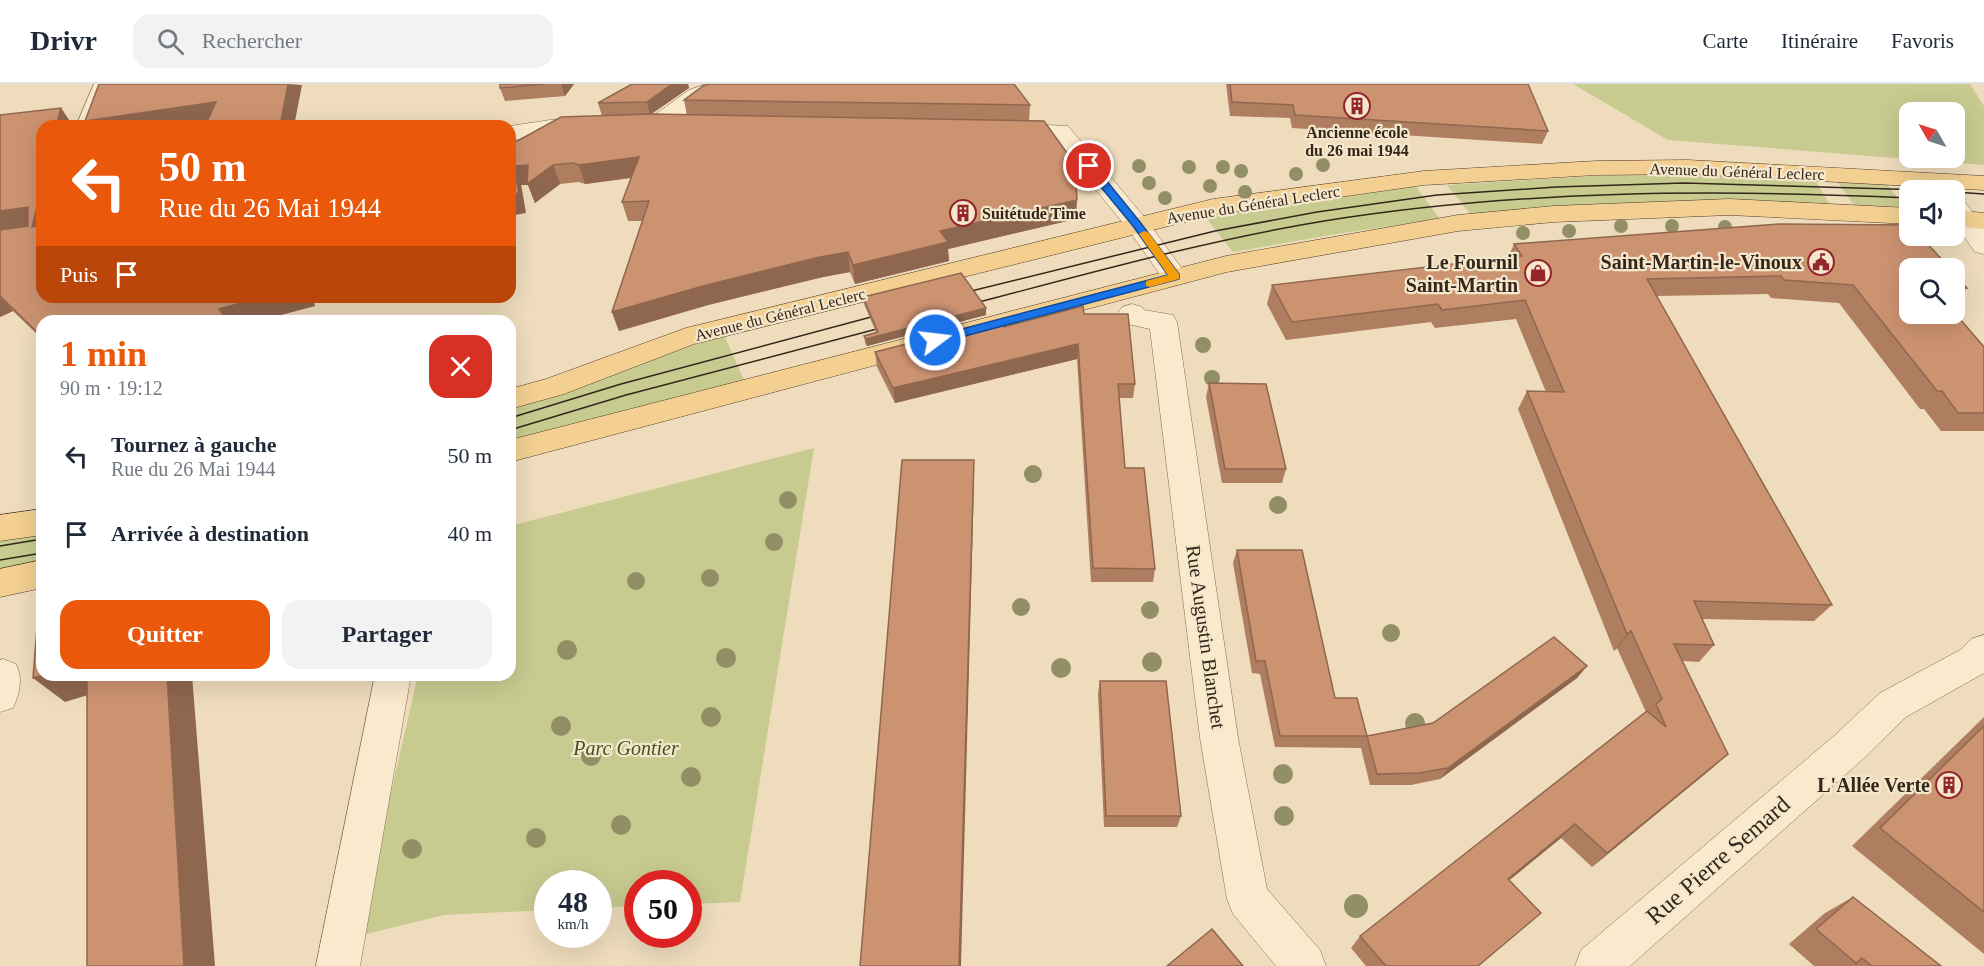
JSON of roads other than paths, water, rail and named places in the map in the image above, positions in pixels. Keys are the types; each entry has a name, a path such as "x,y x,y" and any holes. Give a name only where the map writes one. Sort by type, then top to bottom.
{"main road":[{"name":"Avenue du Général Leclerc","path":"516,397 554,387 686,337 1213,207 1424,178 1510,171 1688,167 1899,182"},
{"name":"Avenue du Général Leclerc","path":"1965,184 1984,183"},
{"name":"Avenue du Général Leclerc","path":"516,449 1175,276 1226,264 1458,224 1554,214 1730,207 1899,215"},
{"path":"0,528 36,523"},
{"path":"0,583 36,575"}],"street":[{"path":"90,120 105,84"},
{"path":"657,124 697,95 726,84"},
{"path":"633,124 693,124"},
{"path":"516,132 550,127 610,125"},
{"path":"980,130 1060,131 1137,224 1175,276"},
{"path":"1965,216 1984,246"},
{"name":"Rue Augustin Blanchet","path":"1132,313 1133,317 1163,322 1219,738 1248,899 1304,966"},
{"name":"Rue Pierre Semard","path":"1597,966 1848,748 1893,705 1973,661 1984,650"},
{"path":"338,966 392,681"}],"tram line":[{"path":"959,294 1215,231 1317,212 1437,195 1556,187 1684,183 1899,189"},
{"path":"964,306 1233,238 1324,221 1396,211 1469,203 1616,194 1764,193 1899,198"},
{"path":"1965,193 1984,194"},
{"path":"516,416 621,384 886,313"},
{"path":"516,428 626,395 892,325"},
{"path":"0,546 36,540"},
{"path":"0,560 36,554"}],"place":[{"name":"Ancienne école du 26 mai 1944","path":"1357,106"},
{"name":"Suitétude Time","path":"963,213"},
{"name":"Saint-Martin-le-Vinoux","path":"1821,262"},
{"name":"Le Fournil Saint-Martin","path":"1538,273"},
{"name":"L'Allée Verte","path":"1949,785"}],"park label":[{"name":"Parc Gontier","path":"626,748"}]}
